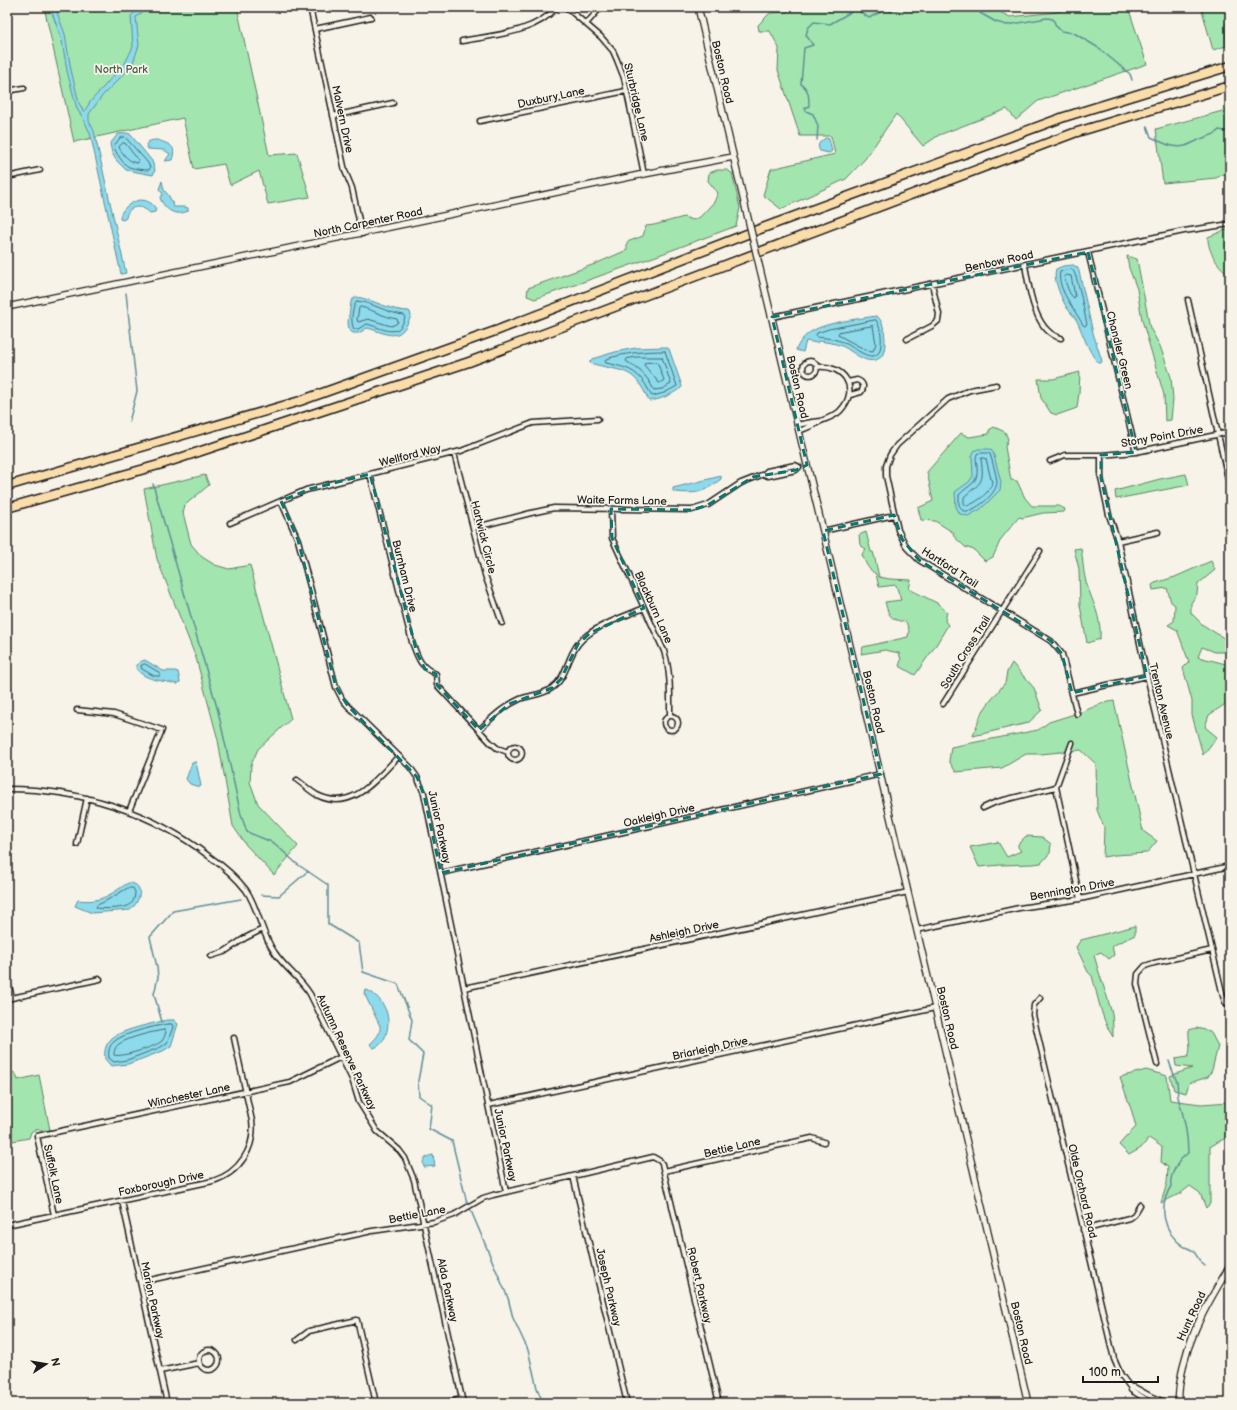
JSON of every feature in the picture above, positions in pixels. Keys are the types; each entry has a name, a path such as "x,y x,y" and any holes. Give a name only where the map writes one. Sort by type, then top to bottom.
{"highway":[{"path":"7,486 300,401 498,330 760,229 1064,117 1230,66"},
{"path":"7,508 162,464 469,362 1074,133 1230,86"}],"street":[{"name":"Malvern Drive","path":"310,7 345,171 352,188 362,234"},
{"path":"462,42 528,27 547,16 557,7"},
{"name":"Sturbridge Lane","path":"566,7 601,37 613,51 621,69 644,174"},
{"path":"586,24 601,7"},
{"name":"Boston Road","path":"698,7 881,774 1028,1403"},
{"path":"315,29 371,17"},
{"path":"7,91 24,88"},
{"name":"Duxbury Lane","path":"480,121 626,91"},
{"path":"334,116 393,103"},
{"name":"North Carpenter Road","path":"7,307 644,174 733,157"},
{"path":"7,177 40,170"},
{"name":"Benbow Road","path":"772,317 1184,231 1230,224"},
{"name":"Chandler Green","path":"1088,252 1136,452"},
{"path":"1024,265 1033,306 1036,313 1049,332 1055,337 1061,338"},
{"path":"907,339 938,321 939,314 932,284"},
{"path":"1188,300 1230,488"},
{"path":"798,428 812,422 821,422 837,414 846,404 850,395 848,382 839,372 826,366 817,367"},
{"path":"848,382 858,380 863,386 861,392 850,395"},
{"name":"Hartford Trail","path":"996,384 970,390 948,399 897,445 890,455 886,466 886,476 894,515 902,539 907,548 919,560 1051,641 1059,649 1064,662 1077,714"},
{"name":"Wellford Way","path":"230,523 310,489 454,453 533,423 598,419"},
{"name":"Stony Point Drive","path":"1050,461 1064,455 1101,455 1136,452 1230,432"},
{"name":"Hartwick Circle","path":"454,453 485,575 502,623"},
{"name":"Trenton Avenue","path":"1101,455 1101,478 1118,541 1147,676 1223,996 1225,1002 1230,1006"},
{"name":"Waite Farms Lane","path":"473,528 546,509 687,510 698,508 713,502 748,480 764,474 768,476 796,470 799,467 807,465"},
{"name":"Burnham Drive","path":"370,474 414,647 423,666 436,674 438,685 479,730"},
{"name":"Junior Parkway","path":"281,501 297,537 336,687 348,706 416,774 423,789 506,1192"},
{"name":"Blackburn Lane","path":"611,509 612,538 667,661 670,677 670,716"},
{"path":"823,531 894,515"},
{"path":"1118,541 1158,532"},
{"name":"South Cross Trail","path":"943,704 1040,551"},
{"path":"508,752 494,746 479,730 509,704 521,698 552,688 563,676 571,656 578,644 590,633 644,608"},
{"path":"1072,693 1147,676"},
{"path":"77,710 110,713 162,730 129,811"},
{"path":"1072,744 1056,787 1080,899"},
{"path":"297,780 309,790 330,799 356,796 364,791 399,756"},
{"name":"Oakleigh Drive","path":"441,873 881,774"},
{"path":"983,808 996,802 1056,787"},
{"name":"Autumn Reserve Parkway","path":"7,789 51,792 87,798 105,802 129,811 170,830 202,850 238,881 250,897 274,952 308,990 352,1080 359,1102 373,1126 402,1154 408,1164 414,1180"},
{"path":"77,844 87,798"},
{"name":"Bennington Drive","path":"917,930 1019,908 1080,899 1230,866"},
{"name":"Ashleigh Drive","path":"464,988 908,892"},
{"path":"211,956 224,952 244,938 263,929"},
{"path":"1157,1064 1137,984 1138,974 1145,966 1154,963 1212,950"},
{"path":"7,977 9,999 100,979"},
{"name":"Olde Orchard Road","path":"1040,998 1033,1007 1033,1015 1114,1359 1123,1379 1131,1390 1152,1403"},
{"name":"Briarleigh Drive","path":"489,1105 936,1008"},
{"name":"Foxborough Drive","path":"7,1225 213,1181 226,1176 234,1170 247,1154 252,1136 252,1122 234,1038"},
{"name":"Winchester Lane","path":"37,1136 296,1080 341,1057"},
{"name":"Suffolk Lane","path":"37,1136 54,1215"},
{"name":"Bettie Lane","path":"140,1282 372,1231 445,1219 483,1198 650,1158 657,1158 660,1161 664,1172 812,1138 824,1142"},
{"name":"Robert Parkway","path":"664,1172 719,1403"},
{"name":"Joseph Parkway","path":"573,1176 627,1403"},
{"name":"Alda Parkway","path":"414,1180 463,1401"},
{"name":"Marion Parkway","path":"122,1201 167,1403"},
{"path":"1083,1230 1129,1218 1134,1215 1140,1205"},
{"name":"Hunt Road","path":"1178,1403 1183,1365 1192,1336 1204,1308 1230,1266"},
{"path":"297,1340 309,1331 357,1320 376,1403"},
{"path":"207,1351 215,1353 218,1359 215,1368 209,1370 203,1368 199,1363 200,1356 207,1351"},
{"path":"160,1371 199,1363"},
{"path":"1130,1387 1134,1387 1167,1403"},
{"path":"445,1403 463,1401"}],"highlighted area":[{"path":"1088,252 1136,452 1101,455 1101,478 1147,676 1072,693 1062,654 1051,641 919,560 902,539 894,515 823,531 881,774 441,873 424,795 417,777 348,706 336,687 298,540 281,501 310,489 370,474 417,653 425,669 436,674 437,685 479,730 509,704 552,688 561,679 578,644 590,633 644,608 612,538 611,509 692,510 708,505 753,477 796,470 807,465 772,317"}],"green space":[{"name":"North Park","path":"44,7 237,7 269,155 297,153 310,197 268,204 259,171 230,185 224,164 194,169 183,118 74,142"},
{"path":"791,7 990,7 1010,17 1057,12 1071,7 1128,7 1147,64 1038,101 1016,120 1007,109 939,135 923,146 896,114 865,159 846,179 781,209 763,195 771,169 835,154 831,136 800,136 778,70 779,48 770,31 759,31 758,25 770,13 787,12"},
{"path":"1201,7 1230,7 1230,22 1225,24 1226,46 1213,50"},
{"path":"1230,109 1230,171 1216,178 1163,183 1156,129"},
{"path":"717,170 727,170 732,173 740,208 736,226 535,299 527,296 528,288 595,264 627,250 627,242 643,236 646,226 684,217 693,220 700,217 714,202 718,193 708,181 709,173"},
{"path":"1225,230 1230,230 1230,274 1221,268 1214,258 1208,242 1208,237"},
{"path":"1127,256 1137,259 1150,328 1160,346 1171,377 1173,399 1171,420 1165,421 1164,395 1142,320 1137,289 1129,268"},
{"path":"1080,372 1077,408 1057,415 1051,413 1041,398 1038,379 1053,379"},
{"path":"994,427 1005,432 1008,439 1005,447 1011,480 1017,481 1025,498 1032,506 1059,506 1065,509 1064,512 1043,513 1022,518 1019,517 1001,539 993,557 985,561 974,550 965,547 954,537 954,533 935,521 921,520 918,508 933,501 927,472 961,433 969,437 989,434 989,430"},
{"path":"1186,474 1189,485 1116,499 1115,491"},
{"path":"205,475 209,485 185,505 183,513 191,544 202,557 215,565 229,569 250,565 291,719 258,749 251,765 250,782 258,804 298,846 274,875 246,845 233,826 218,740 196,658 157,559 144,489"},
{"path":"866,532 871,552 873,552 874,555 879,577 911,580 909,589 937,603 947,612 945,621 948,625 915,675 899,666 901,660 899,653 885,650 861,654 863,647 908,637 909,630 906,622 891,617 886,607 885,602 901,600 896,585 879,587 876,574 869,568 864,560 862,554 866,549 860,545 859,535"},
{"path":"1081,548 1085,578 1100,624 1100,639 1087,643 1080,605 1079,569 1074,549"},
{"path":"1211,561 1215,570 1198,584 1197,594 1191,603 1191,613 1203,625 1230,642 1230,652 1215,652 1202,647 1198,657 1230,665 1230,704 1227,703 1209,715 1205,727 1217,737 1203,755 1192,715 1192,701 1183,668 1189,662 1177,630 1168,625 1174,621 1175,605 1171,602 1167,588 1153,590 1152,585 1175,577"},
{"path":"1012,663 1034,688 1042,710 1028,723 973,736 981,714 1005,683 1007,672"},
{"path":"1114,701 1143,831 1157,841 1147,853 1103,857 1104,827 1097,810 1096,764 1081,750 1026,754 1002,768 956,772 949,761 951,747 1038,730 1049,722 1084,711 1103,703"},
{"path":"1026,836 1042,837 1051,844 1050,853 1041,863 979,867 970,847 998,842 1007,857 1021,851 1018,844"},
{"path":"1135,926 1135,935 1112,946 1114,955 1109,959 1101,952 1094,955 1112,1014 1113,1037 1103,1015 1092,976 1088,972 1076,947 1081,940"},
{"path":"1196,1028 1210,1031 1218,1046 1212,1070 1208,1077 1189,1083 1186,1093 1174,1090 1170,1076 1192,1068 1176,1066 1175,1059 1188,1057 1190,1050 1189,1030"},
{"path":"1146,1070 1167,1076 1170,1100 1201,1104 1230,1102 1230,1113 1228,1114 1230,1118 1230,1136 1210,1146 1210,1204 1206,1208 1200,1193 1190,1186 1181,1193 1161,1203 1167,1183 1168,1167 1161,1162 1162,1147 1149,1138 1141,1148 1129,1155 1119,1145 1136,1127 1120,1077"},
{"path":"11,1071 16,1074 18,1080 39,1075 50,1130 36,1130 31,1132 29,1138 7,1142 7,1072"}],"water":[{"path":"50,7 55,7 65,34 71,70 79,103 84,112 90,102 125,63 133,47 131,16 140,7 146,7 143,12 136,17 139,45 133,63 103,95 89,114 89,121 94,131 126,273 121,274 90,133 77,109 67,71 62,41"},
{"path":"118,134 130,134 152,161 155,170 153,175 126,170 116,160 112,153 110,144"},
{"path":"826,138 829,139 832,151 829,153 820,151 818,147 820,142"},
{"path":"158,140 173,148 174,151 172,160 165,161 170,154 164,150 148,149 146,145 149,141"},
{"path":"162,181 164,190 169,196 174,207 185,207 188,208 188,211 183,213 175,213 165,206 160,198 163,194 159,189"},
{"path":"139,200 151,203 156,209 155,212 150,213 143,208 135,207 129,210 126,218 123,220 120,219 120,215 126,207"},
{"path":"1073,265 1077,267 1079,271 1093,333 1102,361 1101,363 1098,363 1091,353 1077,321 1067,308 1056,283 1056,269 1063,266"},
{"path":"357,297 402,311 409,311 411,316 407,325 395,335 386,334 367,328 359,333 353,333 349,330 348,322 351,302"},
{"path":"876,316 880,319 883,325 885,348 881,357 876,360 866,360 842,346 818,341 817,343 806,341 803,352 796,350 799,344 809,333 818,328 843,321"},
{"path":"665,347 669,349 682,386 669,395 649,401 638,381 626,372 590,363 592,359 615,352 636,348"},
{"path":"978,449 990,449 993,452 1001,482 1000,490 981,509 968,516 960,514 956,507 955,492 969,482 973,476 972,457 974,451"},
{"path":"721,476 721,479 715,484 700,492 689,493 673,491 673,488"},
{"path":"145,660 163,671 178,672 180,682 176,684 149,678 139,672 136,665"},
{"path":"196,762 201,786 199,787 190,784 186,779 192,763"},
{"path":"128,883 138,886 140,893 135,905 130,910 92,913 75,906 78,900 86,901 99,899"},
{"path":"365,990 371,992 380,1000 386,1010 388,1019 384,1039 373,1048 370,1044 379,1034 380,1026 364,993"},
{"path":"167,1020 174,1020 178,1024 171,1046 163,1051 128,1064 111,1066 105,1059 106,1046 115,1036 138,1027"},
{"path":"433,1155 435,1166 424,1167 424,1160 428,1156"}],"waterway":[{"path":"888,7 890,11 897,10 902,7"},
{"path":"950,7 961,7"},
{"path":"977,7 980,13 996,22 1007,25 1047,18 1053,19 1056,26 1061,31 1074,33 1097,47 1130,74 1132,80"},
{"path":"817,140 818,126 813,114 806,111 805,108 809,106 809,96 806,88 801,84 804,48 813,45 806,35 808,28 814,22 830,24 856,9 869,18 888,8"},
{"path":"1147,126 1151,137 1176,147 1188,145 1215,134 1219,130 1230,132"},
{"path":"126,293 137,391 129,422"},
{"path":"153,484 218,711 241,815 247,832 274,843 297,864 328,885 328,924 359,943 363,972 398,984 412,1020 409,1040 423,1054 418,1081 419,1096 432,1105 429,1129 452,1141 466,1199 508,1298 513,1318 528,1350 537,1388 543,1403"},
{"path":"261,895 279,896 308,871"},
{"path":"162,1022 154,994 158,977 150,937 173,911 241,899"},
{"path":"1169,1061 1177,1082 1178,1097 1184,1118 1188,1153 1178,1163 1173,1172 1171,1186 1165,1202 1165,1219 1171,1234 1176,1240 1183,1246 1193,1251 1205,1266"}]}
